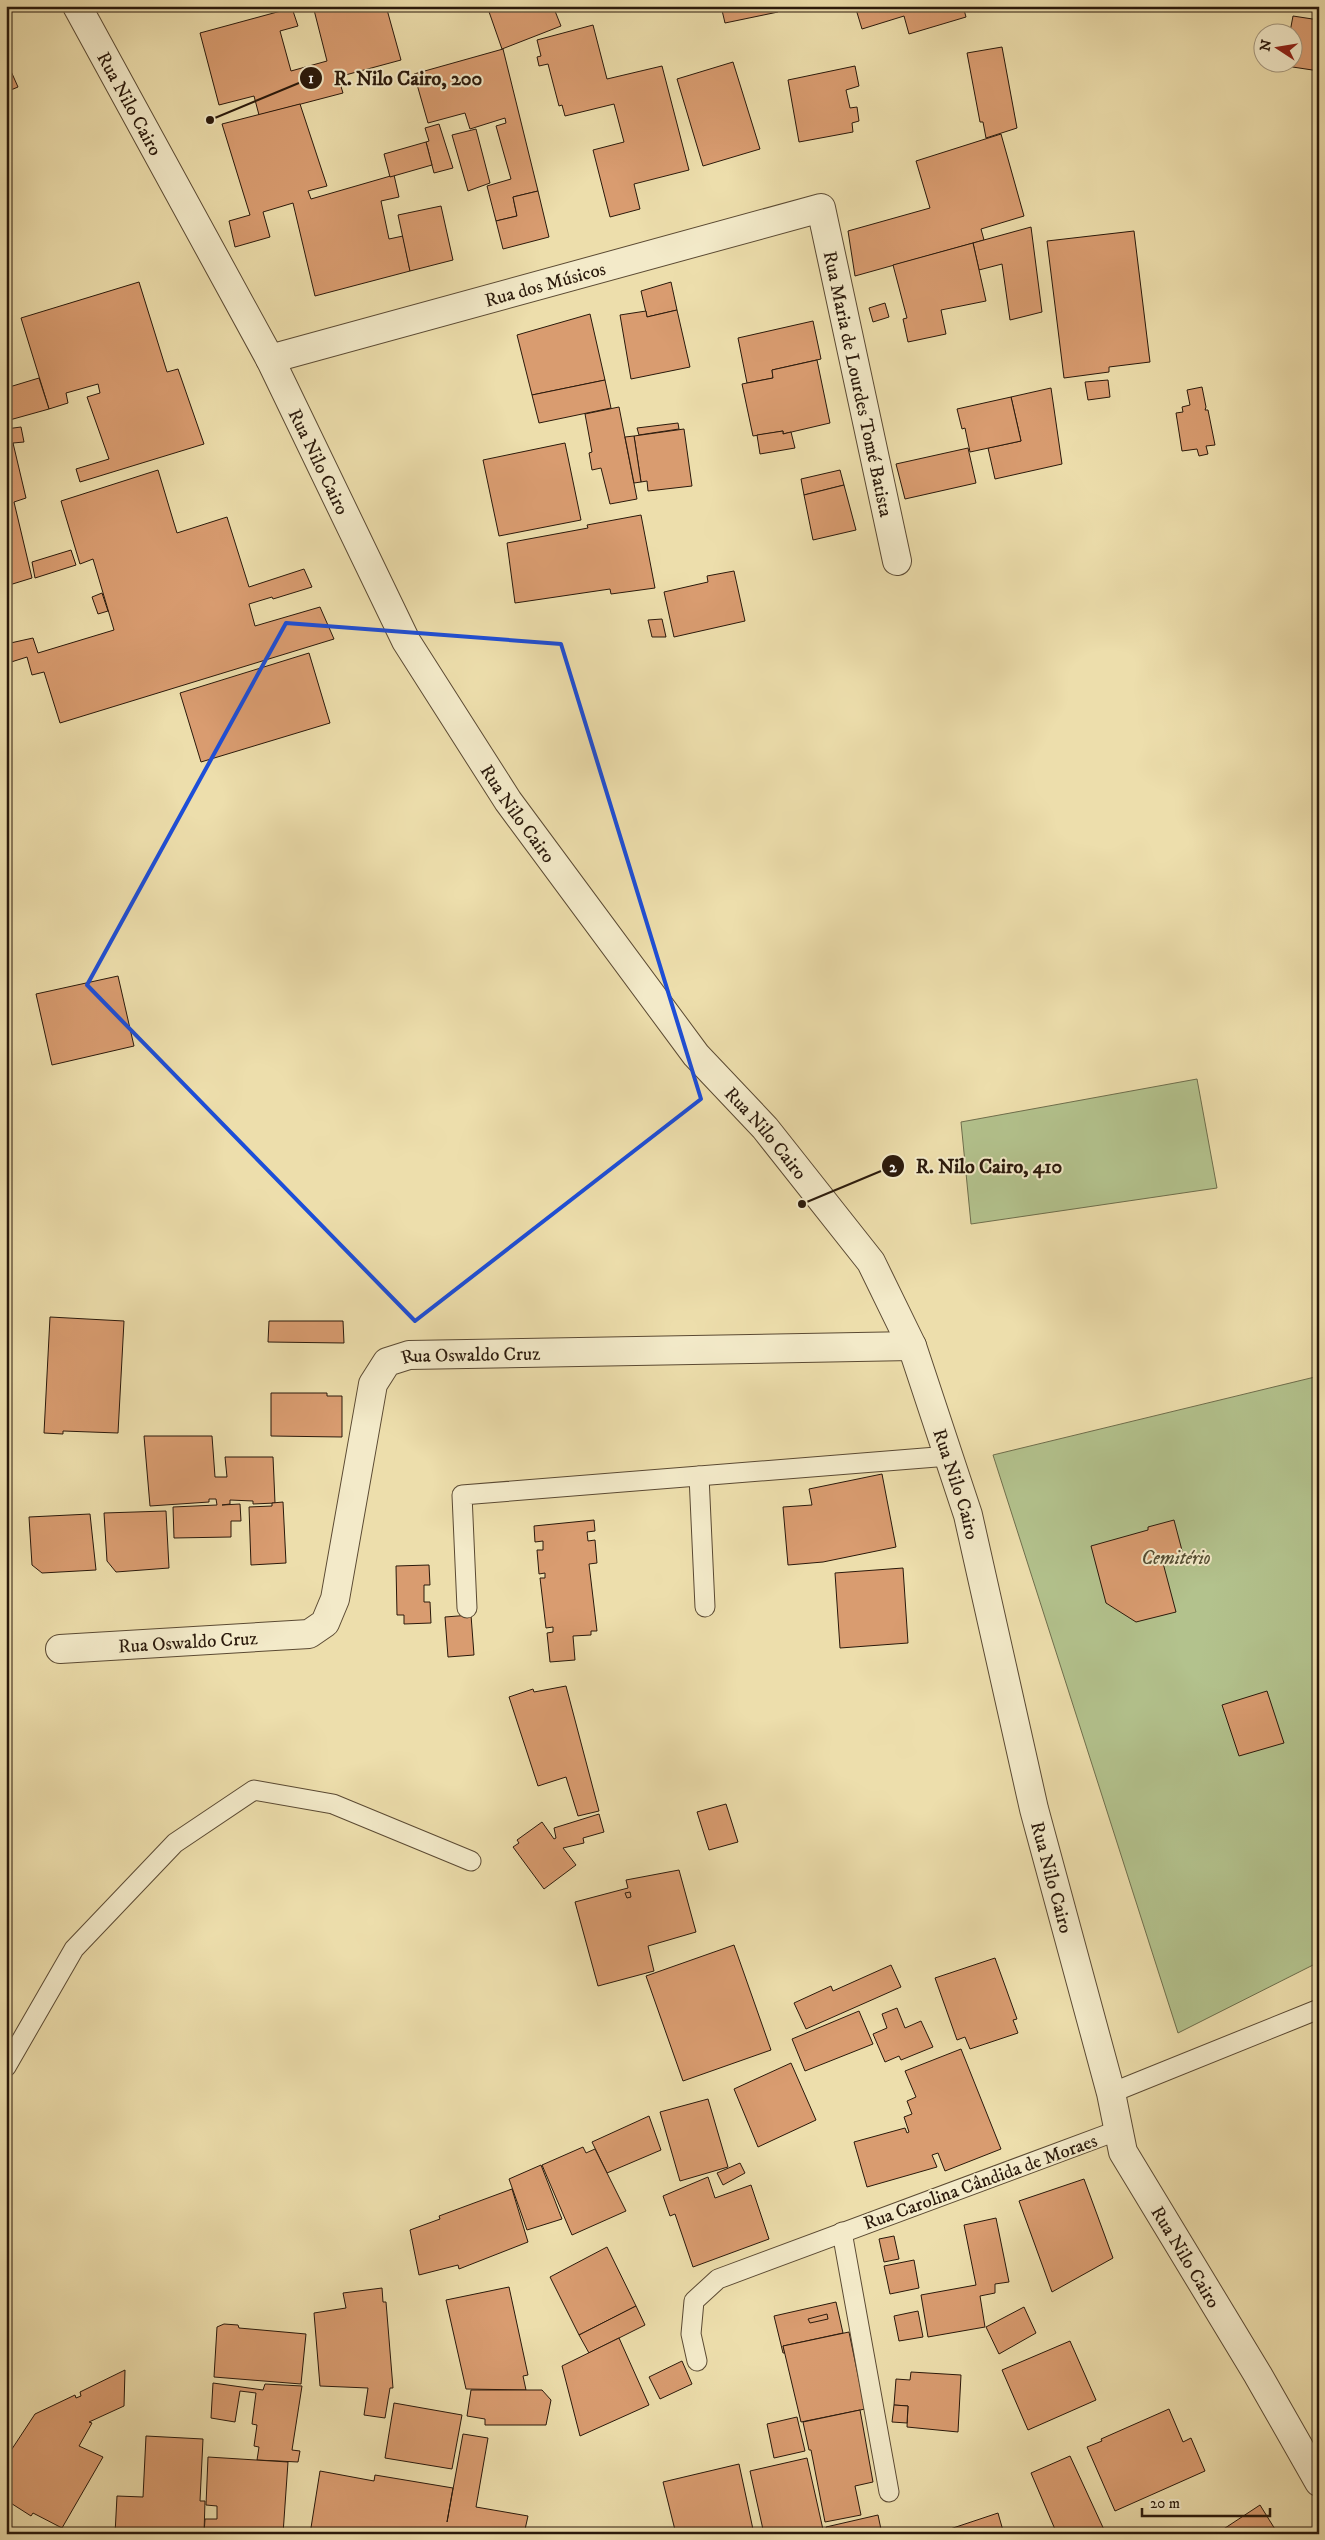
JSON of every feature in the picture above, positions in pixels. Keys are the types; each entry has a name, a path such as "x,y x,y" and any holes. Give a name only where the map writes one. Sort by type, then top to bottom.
{"street":[{"name":"Rua Nilo Cairo","path":"77,6 270,359 406,641 508,801 696,1055 765,1128 871,1262 912,1346 968,1515 1034,1809 1111,2093 1124,2152 1258,2375 1319,2482"},
{"name":"Rua dos Músicos","path":"270,359 821,208"},
{"name":"Rua Maria de Lourdes Tomé Batista","path":"821,208 897,561"},
{"name":"Rua Oswaldo Cruz","path":"60,1649 309,1634 325,1622 335,1599 373,1384 387,1362 409,1355 912,1346"}],"lane":[{"path":"467,1608 462,1495 949,1456"},
{"path":"699,1476 705,1607"},
{"path":"6,2067 74,1949 175,1843 254,1790 333,1804 471,1861"},
{"path":"1111,2093 1319,2009"},
{"name":"Rua Carolina Cândida de Moraes","path":"697,2360 691,2334 694,2301 718,2279 1119,2130"},
{"name":"Rua Carolina Cândida de Moraes","path":"842,2232 890,2492"}],"highlighted area":[{"path":"286,623 561,644 701,1099 415,1321 87,985"}],"green space":[{"path":"1197,1079 1217,1188 971,1224 961,1122"},
{"name":"Cemitério","path":"1319,1376 1319,1962 1178,2033 993,1455"}],"building":[{"path":"313,6 386,6 401,60 338,77 343,93 259,115 254,96 219,105 200,33 292,8 298,26 280,31 291,71 327,61"},
{"path":"487,6 553,6 561,26 502,49"},
{"path":"648,6 662,6 649,10"},
{"path":"721,6 776,6 778,12 725,23"},
{"path":"855,6 963,6 966,17 909,34 904,16 862,29"},
{"path":"1293,16 1319,20 1319,71 1302,68 1302,22 1292,22"},
{"path":"593,25 607,79 662,66 689,170 634,184 640,209 610,217 593,150 624,142 614,104 565,116 562,105 559,106 548,64 539,66 537,57 541,56 537,40"},
{"path":"1002,47 1017,128 986,138 983,122 980,122 967,53"},
{"path":"503,49 538,191 513,197 517,216 496,221 487,186 511,179 496,126 506,123 505,118 470,129 465,113 428,123 414,74"},
{"path":"6,60 18,87 6,92"},
{"path":"733,62 760,149 703,166 677,79"},
{"path":"855,66 859,86 846,90 850,108 857,107 859,121 852,123 853,132 799,142 788,80"},
{"path":"300,104 327,186 308,191 311,199 394,175 399,197 381,201 389,239 403,236 410,271 315,296 293,203 263,212 270,237 235,247 229,221 250,215 222,124"},
{"path":"439,124 453,168 434,173 426,142 429,141 425,128"},
{"path":"476,129 490,183 468,191 452,135"},
{"path":"1001,134 1024,216 981,229 984,240 855,276 848,231 930,208 916,161"},
{"path":"426,142 432,165 390,177 384,154"},
{"path":"538,191 549,237 503,249 496,221 517,216 513,197"},
{"path":"441,206 453,260 410,271 398,215"},
{"path":"1031,227 1042,312 1010,320 1002,264 979,270 973,243"},
{"path":"1134,231 1150,362 1109,367 1109,372 1064,378 1047,241"},
{"path":"973,243 986,301 941,310 946,334 908,342 903,319 907,318 893,265"},
{"path":"139,282 167,372 178,369 204,444 80,482 76,469 109,459 87,397 100,393 98,384 66,393 68,403 49,409 21,318"},
{"path":"671,282 677,310 647,317 641,291"},
{"path":"885,303 889,317 873,322 869,308"},
{"path":"677,310 690,367 631,379 620,315 646,311 647,317"},
{"path":"590,314 605,380 532,395 517,335"},
{"path":"813,321 821,359 772,370 773,378 747,383 738,338"},
{"path":"817,360 830,423 783,434 783,431 753,436 742,384 773,378 772,370"},
{"path":"39,378 49,409 6,421 6,388"},
{"path":"605,380 611,408 539,423 532,395"},
{"path":"1108,380 1110,397 1088,400 1085,382"},
{"path":"1202,387 1205,410 1208,410 1215,445 1206,446 1208,454 1199,456 1197,449 1182,451 1176,413 1183,412 1182,407 1190,405 1187,390"},
{"path":"1051,388 1062,464 995,479 988,448 1021,441 1011,397"},
{"path":"1011,397 1021,441 970,452 965,428 962,429 957,409"},
{"path":"619,407 637,499 610,504 601,468 592,470 589,453 592,452 585,414"},
{"path":"678,423 679,429 639,435 637,428"},
{"path":"21,427 24,442 13,443 26,498 14,502 32,578 6,586 6,429"},
{"path":"684,429 692,486 648,491 647,481 641,482 634,436"},
{"path":"783,431 783,434 791,432 795,448 760,454 757,435"},
{"path":"634,436 641,482 634,483 625,437"},
{"path":"565,443 581,520 499,536 483,460"},
{"path":"968,448 976,483 905,499 896,464"},
{"path":"158,470 177,533 227,517 249,587 304,569 312,587 249,604 255,626 320,607 334,639 60,723 44,672 32,675 27,657 8,663 6,644 33,638 38,653 114,630 93,559 80,564 61,501"},
{"path":"840,470 844,485 804,495 801,479"},
{"path":"844,485 856,530 813,540 804,495"},
{"path":"641,515 655,588 611,594 610,589 515,603 507,543 588,528 587,525"},
{"path":"71,550 76,565 35,578 32,562"},
{"path":"734,571 745,621 674,637 664,592 708,582 707,576"},
{"path":"102,593 108,611 98,614 92,597"},
{"path":"662,619 666,637 652,637 648,620"},
{"path":"309,653 330,723 201,762 180,693"},
{"path":"118,976 134,1046 52,1065 36,994"},
{"path":"50,1317 124,1321 118,1433 63,1431 63,1434 44,1433"},
{"path":"269,1321 343,1321 344,1343 268,1342"},
{"path":"271,1393 327,1393 327,1396 342,1396 342,1437 271,1436"},
{"path":"144,1436 212,1436 215,1477 227,1477 225,1457 273,1457 275,1503 253,1504 253,1501 230,1500 230,1504 222,1505 240,1504 241,1521 231,1521 231,1537 174,1538 173,1507 217,1505 216,1499 209,1499 209,1502 150,1506"},
{"path":"882,1474 896,1547 823,1562 788,1565 783,1507 812,1505 809,1489"},
{"path":"283,1502 286,1563 251,1565 249,1507 272,1506 272,1503"},
{"path":"166,1511 169,1568 116,1572 107,1561 104,1513"},
{"path":"90,1514 96,1570 42,1573 32,1565 29,1517"},
{"path":"594,1520 595,1531 587,1532 588,1541 595,1540 597,1563 589,1564 597,1631 591,1631 591,1635 573,1636 575,1660 550,1662 547,1633 553,1632 553,1627 546,1628 540,1578 545,1578 545,1573 539,1574 537,1550 543,1550 543,1541 535,1542 534,1526"},
{"path":"1174,1520 1184,1558 1163,1563 1176,1612 1136,1622 1106,1603 1091,1546 1148,1530 1148,1527"},
{"path":"429,1565 430,1585 424,1585 424,1602 430,1602 431,1623 404,1624 404,1615 397,1615 396,1566"},
{"path":"903,1568 908,1643 840,1648 835,1573"},
{"path":"471,1615 474,1655 448,1657 445,1617"},
{"path":"566,1686 599,1811 578,1816 566,1777 538,1786 509,1697 533,1689 534,1692"},
{"path":"1267,1691 1284,1743 1239,1756 1222,1705"},
{"path":"726,1804 738,1842 709,1850 697,1812"},
{"path":"599,1814 604,1832 583,1838 584,1843 563,1848 576,1865 544,1889 513,1847 519,1843 517,1840 542,1822 554,1839 556,1838 554,1828"},
{"path":"679,1870 696,1932 648,1946 654,1971 598,1986 575,1902 628,1888 626,1880"},
{"path":"630,1892 631,1897 627,1898 625,1893"},
{"path":"734,1945 771,2050 683,2081 646,1976"},
{"path":"995,1958 1017,2019 1013,2020 1018,2033 970,2049 965,2037 957,2040 935,1978"},
{"path":"891,1965 901,1987 806,2029 794,2003 831,1986 833,1991"},
{"path":"897,2008 905,2028 921,2021 933,2047 901,2060 899,2056 885,2062 873,2034 887,2028 882,2014"},
{"path":"859,2011 873,2044 805,2071 792,2039"},
{"path":"961,2049 1001,2149 945,2171 938,2153 932,2155 937,2167 867,2187 854,2142 905,2128 907,2133 909,2132 904,2117 912,2114 907,2101 916,2097 905,2071"},
{"path":"791,2063 816,2120 758,2147 734,2089"},
{"path":"708,2099 728,2167 680,2181 660,2112"},
{"path":"649,2116 661,2150 607,2173 592,2142"},
{"path":"583,2147 586,2153 595,2149 626,2211 572,2235 542,2165"},
{"path":"740,2163 745,2173 723,2185 717,2173"},
{"path":"541,2165 562,2219 527,2230 509,2179"},
{"path":"708,2177 715,2198 751,2185 769,2239 693,2267 675,2214 670,2216 663,2196"},
{"path":"1084,2179 1113,2258 1052,2292 1019,2201"},
{"path":"512,2189 528,2242 459,2269 458,2265 419,2275 410,2230 440,2219 439,2216"},
{"path":"996,2218 1009,2282 995,2284 995,2293 980,2296 985,2327 928,2337 921,2295 976,2285 964,2225"},
{"path":"894,2236 899,2259 884,2262 879,2239"},
{"path":"607,2247 636,2306 579,2335 550,2277"},
{"path":"914,2260 919,2288 890,2294 884,2266"},
{"path":"509,2287 528,2375 523,2376 526,2390 466,2389 446,2300"},
{"path":"382,2288 383,2302 386,2302 393,2388 390,2388 385,2418 364,2415 368,2388 320,2386 314,2313 346,2308 343,2293"},
{"path":"836,2302 843,2333 783,2346 785,2353 783,2353 774,2316"},
{"path":"636,2306 645,2325 589,2353 579,2335"},
{"path":"1024,2307 1036,2333 999,2354 986,2327"},
{"path":"918,2311 923,2337 899,2341 894,2316"},
{"path":"827,2314 828,2319 810,2323 808,2319"},
{"path":"224,2324 238,2325 239,2328 306,2334 301,2384 214,2377 217,2327"},
{"path":"849,2332 865,2409 801,2422 783,2346"},
{"path":"619,2338 649,2405 580,2436 562,2366"},
{"path":"1070,2341 1096,2400 1028,2430 1002,2370"},
{"path":"682,2361 692,2384 660,2399 649,2377"},
{"path":"125,2370 124,2406 89,2422 92,2423 79,2446 103,2457 62,2528 33,2513 31,2516 6,2500 6,2458 35,2414 75,2395 76,2398 81,2396 80,2392"},
{"path":"911,2372 961,2375 958,2432 907,2427 908,2406 894,2405 896,2379 910,2380"},
{"path":"213,2383 263,2390 265,2384 302,2386 292,2450 300,2451 298,2462 257,2460 259,2447 254,2446 257,2425 252,2424 256,2393 240,2391 235,2422 211,2418"},
{"path":"471,2390 542,2390 551,2400 546,2425 485,2425 485,2419 467,2416"},
{"path":"394,2403 462,2415 452,2469 385,2458"},
{"path":"894,2405 908,2406 907,2423 892,2422"},
{"path":"1169,2409 1183,2442 1191,2438 1205,2471 1115,2511 1087,2447"},
{"path":"860,2410 873,2482 855,2486 861,2515 825,2522 811,2450 809,2450 803,2422"},
{"path":"797,2417 805,2451 774,2458 767,2424"},
{"path":"463,2434 488,2438 476,2507 528,2516 524,2534 310,2534 320,2471 374,2481 375,2475 453,2488 447,2522"},
{"path":"146,2436 203,2439 200,2501 205,2501 204,2534 115,2534 117,2496 143,2497"},
{"path":"1070,2456 1106,2534 1057,2534 1031,2473"},
{"path":"208,2457 288,2462 283,2534 204,2534 205,2519 217,2519 217,2506 206,2505"},
{"path":"807,2458 824,2534 764,2534 750,2471"},
{"path":"739,2464 754,2534 676,2534 663,2482"},
{"path":"1260,2505 1278,2534 1216,2534"},
{"path":"998,2513 1004,2534 942,2534 941,2532"},
{"path":"878,2515 882,2534 828,2534 826,2527"}],"place":[{"name":"R. Nilo Cairo, 200","path":"210,120"},
{"name":"R. Nilo Cairo, 410","path":"802,1204"}]}
